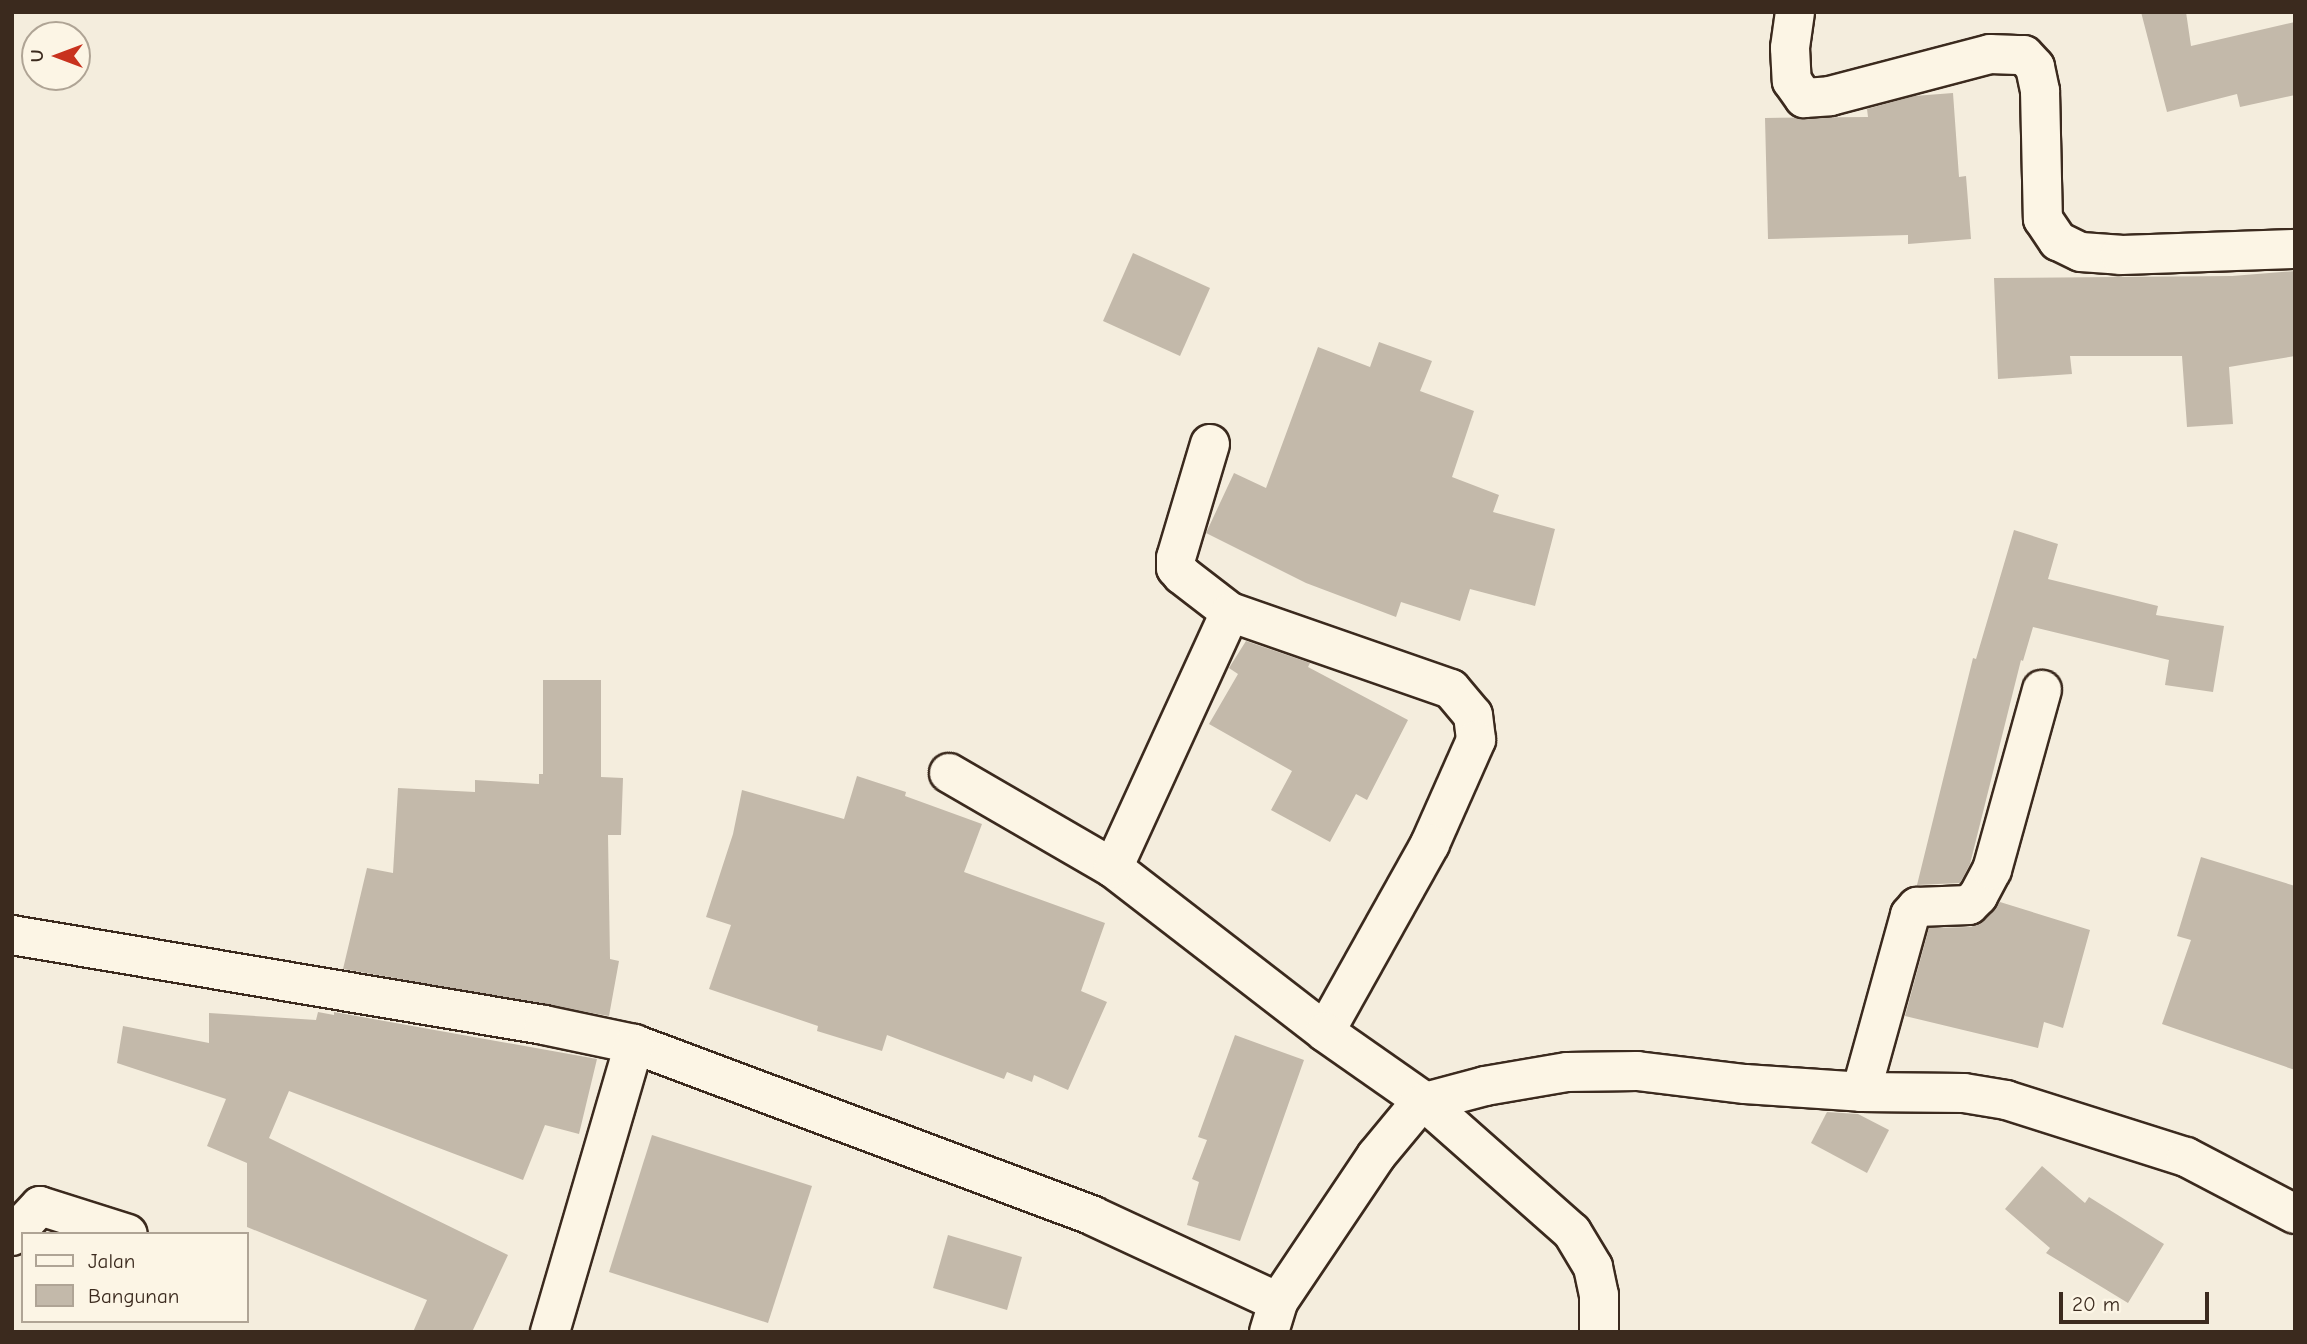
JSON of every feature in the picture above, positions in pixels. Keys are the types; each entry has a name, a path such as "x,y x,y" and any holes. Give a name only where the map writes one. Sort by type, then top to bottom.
{"street":[{"path":"1794,12 1790,48 1792,82 1804,98 1830,96 1990,54 2024,55 2035,66 2040,92 2043,219 2058,241 2081,252 2120,255 2295,249"},
{"path":"1210,444 1176,558 1176,568 1230,612 1451,689 1472,715 1476,740 1430,844 1325,1032"},
{"path":"1112,868 1230,612"},
{"path":"1861,1092 1910,915 1917,907 1969,905 1978,896 1992,870 2042,690"},
{"path":"949,773 1112,868 1325,1032 1413,1113 1572,1232 1593,1267 1599,1295 1599,1332"},
{"path":"12,935 544,1025 634,1044 1093,1216 1274,1317 1376,1156 1413,1113 1485,1086 1567,1072 1637,1070 1745,1084 1861,1092 1964,1093 2006,1100 2186,1157 2295,1214"},
{"path":"550,1332 634,1044"},
{"path":"12,1236 40,1206 122,1232"}],"building":[{"path":"2141,12 2186,12 2191,46 2295,22 2295,95 2240,107 2237,94 2167,112"},
{"path":"1953,93 1959,177 1966,176 1971,239 1908,244 1908,235 1768,239 1765,118 1868,117 1867,109 1914,96"},
{"path":"1133,253 1210,288 1180,356 1103,321"},
{"path":"2295,271 2295,356 2229,367 2233,424 2187,427 2182,356 2070,356 2072,374 1998,379 1994,278 2232,276"},
{"path":"1379,342 1432,361 1420,391 1474,411 1452,477 1499,495 1493,512 1555,529 1535,606 1470,589 1460,621 1401,602 1396,617 1306,583 1206,533 1234,473 1266,488 1318,347 1370,367"},
{"path":"2014,530 2058,544 2048,579 2158,606 2156,615 2224,626 2213,692 2165,685 2169,660 2033,627 2023,661 2021,660 1970,864 1960,883 1917,885 1973,658 1976,659"},
{"path":"1246,641 1310,663 1308,667 1408,720 1367,800 1356,794 1330,842 1271,810 1292,771 1209,724 1238,674 1229,668"},
{"path":"543,680 601,680 601,777 623,778 621,835 608,835 610,959 619,961 609,1016 343,969 367,868 393,873 398,788 475,792 475,780 539,784 539,774 543,774"},
{"path":"857,776 906,792 905,796 982,824 964,872 1105,923 1081,991 1107,1002 1068,1090 1034,1075 1032,1082 1007,1072 1004,1079 887,1035 882,1051 817,1031 818,1026 709,989 731,925 706,917 733,834 742,790 844,819"},
{"path":"2201,857 2295,886 2295,1070 2162,1024 2191,940 2177,936"},
{"path":"2000,902 2090,930 2063,1028 2044,1022 2038,1048 1905,1016 1929,928 1971,927 1984,920"},
{"path":"318,1012 334,1015 334,1012 597,1059 579,1134 545,1125 523,1180 289,1091 269,1138 508,1255 472,1332 413,1332 427,1300 247,1227 247,1163 207,1146 226,1099 117,1063 123,1026 209,1043 209,1013 316,1020"},
{"path":"1235,1035 1304,1060 1240,1241 1187,1225 1199,1182 1192,1179 1207,1140 1198,1137"},
{"path":"1827,1112 1858,1114 1889,1130 1867,1173 1811,1143"},
{"path":"652,1135 812,1186 768,1323 609,1272"},
{"path":"2042,1166 2085,1203 2089,1197 2164,1244 2128,1303 2046,1253 2050,1248 2005,1209"},
{"path":"948,1235 1022,1257 1007,1310 933,1288"}]}
